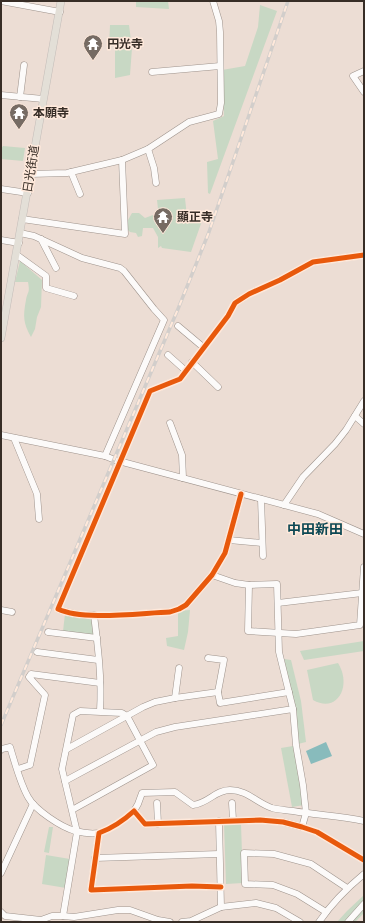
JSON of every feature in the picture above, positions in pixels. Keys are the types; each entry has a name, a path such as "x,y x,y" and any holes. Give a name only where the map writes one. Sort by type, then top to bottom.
{"main road":[{"name":"日光街道","path":"1,338 17,255 22,218 28,193 30,174 61,1"}],"street":[{"path":"1,1 60,12"},
{"path":"30,174 72,172 122,160 148,149 189,122 219,114 219,24 213,1"},
{"path":"20,97 24,65"},
{"path":"152,72 220,66"},
{"path":"364,71 353,76 364,92"},
{"path":"1,95 44,100"},
{"path":"148,149 154,168 156,183"},
{"path":"22,218 125,234 122,160"},
{"path":"72,172 80,194"},
{"path":"1,189 28,193"},
{"path":"20,233 34,236 82,258 124,270 164,320 105,456"},
{"path":"41,239 56,268"},
{"path":"1,240 19,243"},
{"path":"17,255 46,276 46,288 74,296"},
{"path":"241,494 225,553 212,575 186,605 170,612 94,615 64,612 58,609 150,391 180,379 228,316 235,303 249,294 280,280 313,262 364,255"},
{"path":"178,326 203,347"},
{"path":"168,355 186,371"},
{"path":"192,362 218,387"},
{"path":"284,505 303,477 335,444 364,401"},
{"path":"355,416 364,424"},
{"path":"170,423 182,455 183,478"},
{"path":"1,435 105,456 120,462 318,514 364,534"},
{"path":"14,438 37,494 39,519"},
{"path":"261,499 263,556"},
{"path":"229,540 262,543"},
{"path":"249,585 248,631 296,634 362,625 364,567"},
{"path":"212,575 235,583 249,585 277,584 279,652 293,709 296,745 306,813 302,827"},
{"path":"278,603 362,593"},
{"path":"1,610 12,612"},
{"path":"94,615 100,683 100,711"},
{"path":"48,632 97,638"},
{"path":"37,652 98,660"},
{"path":"208,658 224,660 218,692 220,703 289,692"},
{"path":"175,698 179,668"},
{"path":"18,769 30,765 45,695 29,676 31,674 100,683"},
{"path":"67,749 155,702 218,692"},
{"path":"65,782 156,732 175,727 293,709"},
{"path":"64,916 77,832 62,769 73,715 80,711 122,713 127,716 153,765 72,810"},
{"path":"1,750 10,747 27,796 32,804 48,817 69,829 86,834 99,833 108,830 124,820 134,811 142,793 175,792 193,805 207,801 220,791 237,791 250,795 272,808 364,821"},
{"path":"157,803 158,824"},
{"path":"232,803 233,820"},
{"path":"1,873 32,804"},
{"path":"134,811 145,824 233,820 283,822 317,832 364,860"},
{"path":"219,821 221,907"},
{"path":"99,833 91,890 192,886 221,887"},
{"path":"326,912 297,894 273,885 245,884 244,853 274,854 311,864 347,888"},
{"path":"95,858 219,854"},
{"path":"319,922 347,888 364,874"},
{"path":"182,922 191,921 221,907 256,903 276,908 300,922"},
{"path":"348,922 364,904"},
{"path":"1,912 5,916 41,920 52,916 74,917 118,910 130,910 158,921 170,922"},
{"path":"95,922 96,914"}],"green space":[{"path":"136,1 168,1 169,9 136,7"},
{"path":"260,5 277,11 210,194 208,193 207,162 218,159 213,121 224,116 222,70 245,66 258,27"},
{"path":"110,25 129,25 132,48 130,75 115,78 115,46 109,46"},
{"path":"3,146 25,148 23,161 1,159 1,149"},
{"path":"185,198 187,217 203,218 191,252 162,248 161,246 158,248 158,237 153,228 143,228 142,236 138,237 136,233 128,230 128,220 132,213 139,213 145,218 153,215 159,218 157,200"},
{"path":"20,261 42,280 41,307 37,317 35,329 31,337 26,328 24,319 25,306 29,290 28,282 15,282"},
{"path":"190,610 188,632 184,650 167,646 166,638 178,636 178,611"},
{"path":"65,614 93,616 95,636 63,631"},
{"path":"364,641 364,651 304,660 300,651"},
{"path":"284,659 291,660 301,701 306,742 298,744"},
{"path":"338,663 344,680 340,695 336,700 329,703 322,703 313,700 307,670"},
{"path":"293,746 304,805 292,807 281,748"},
{"path":"224,824 241,824 243,883 226,884"},
{"path":"49,827 53,827 49,853 44,852"},
{"path":"46,855 70,859 66,888 42,884"},
{"path":"364,895 364,913 355,922 337,922 347,911"}],"water":[{"path":"326,742 332,756 311,764 306,751"}],"railway":[{"path":"1,725 178,309 209,232 288,1"}],"cycle path":[{"path":"241,494 225,553 212,575 186,605 170,612 112,615 82,615 69,613 58,609 150,391 180,379 228,316 235,303 249,294 280,280 313,262 364,255"},
{"path":"221,887 192,886 91,890 99,833 118,824 134,811 145,824 260,820 283,822 317,832 364,860"}],"place":[{"name":"円光寺","path":"93,61"},
{"name":"本願寺","path":"19,130"},
{"name":"顯正寺","path":"163,234"}],"district":[{"name":"中田新田","path":"315,529"}]}
